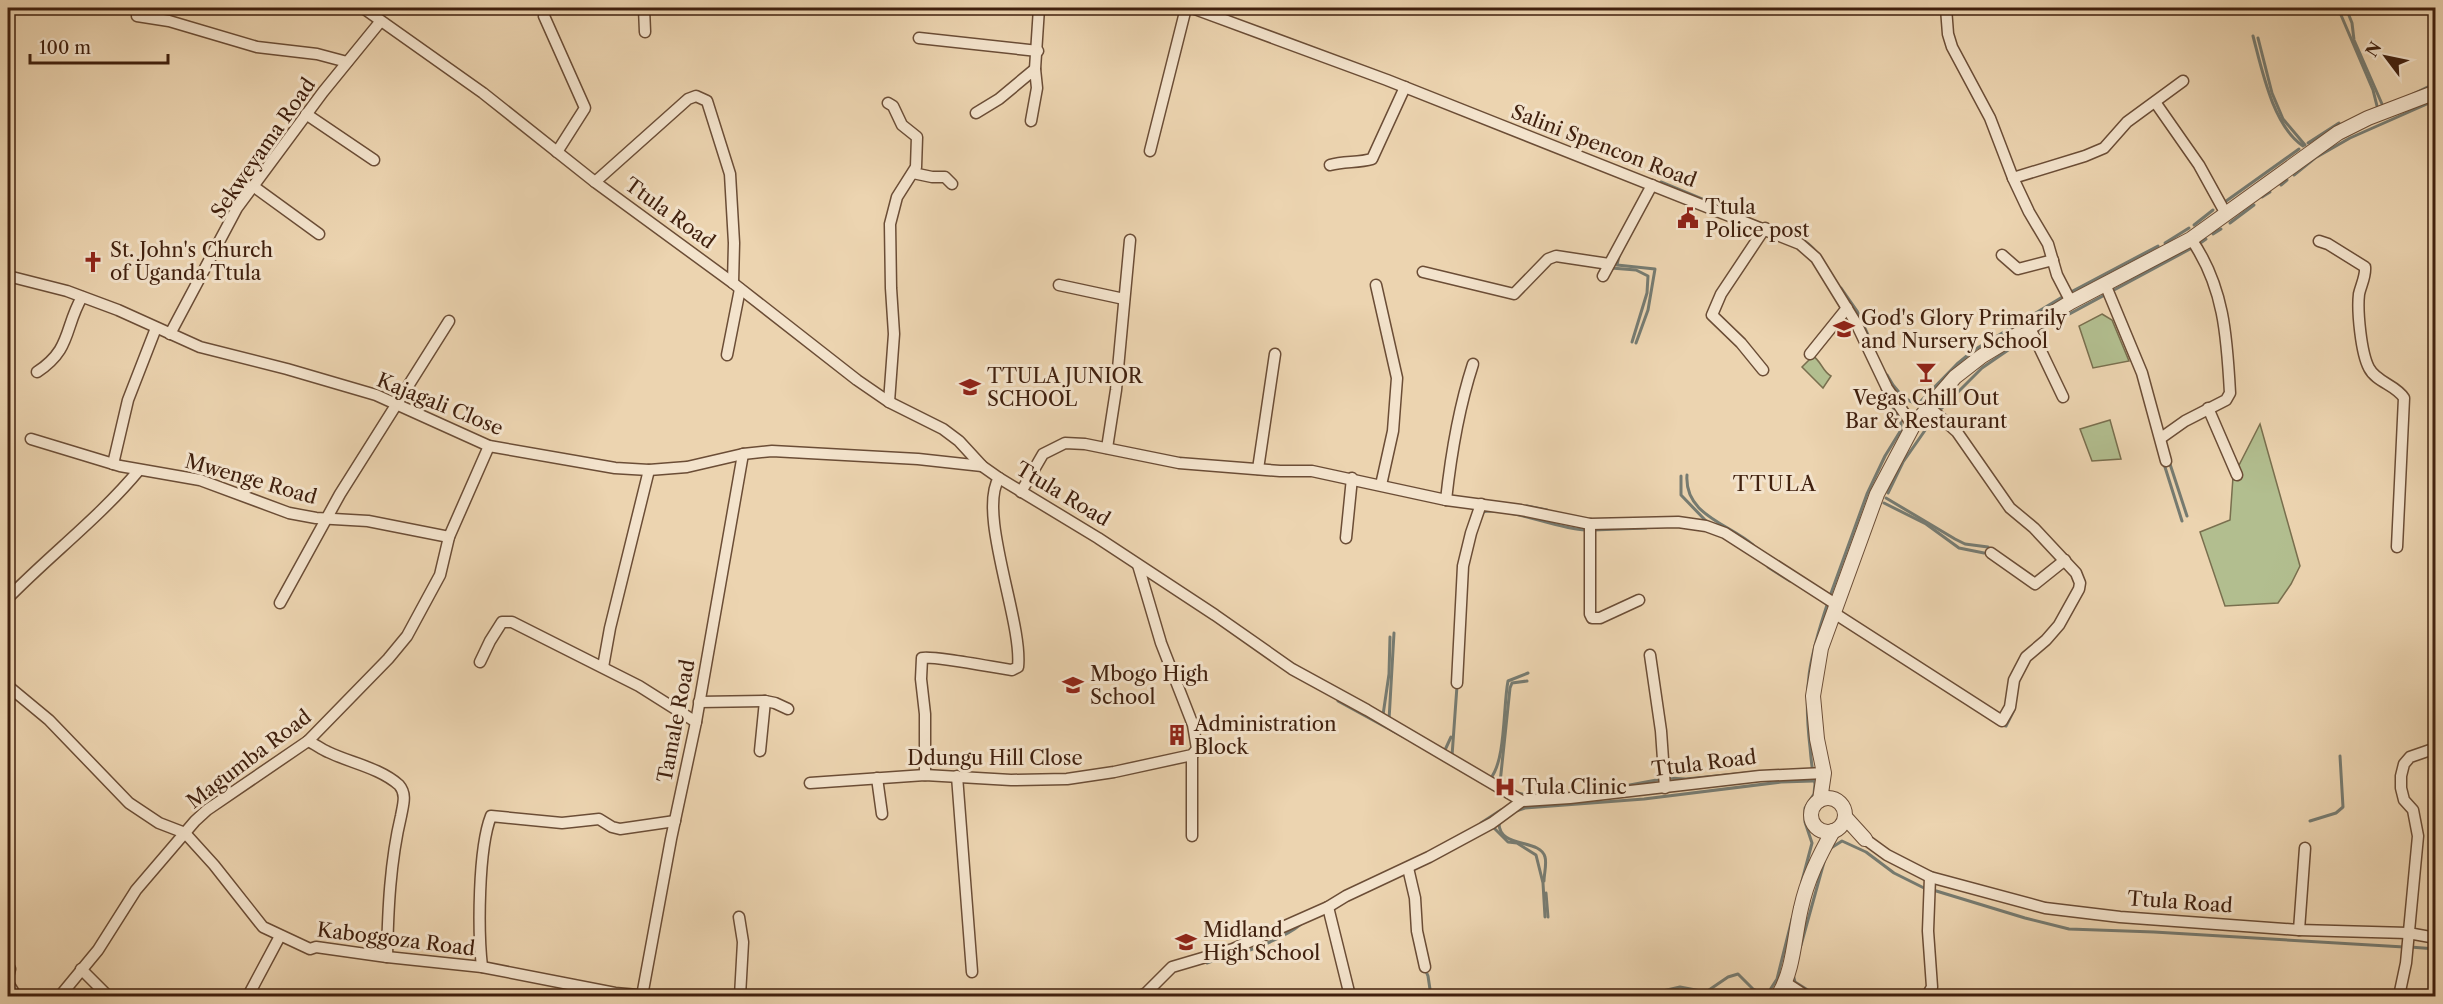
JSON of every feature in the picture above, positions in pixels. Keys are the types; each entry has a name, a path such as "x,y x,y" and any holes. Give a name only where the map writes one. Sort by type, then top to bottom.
{"street":[{"name":"Ttula Road","path":"363,8 483,93 595,182 889,402 943,429 959,441 982,466 999,478 1215,615 1292,669 1368,710 1521,801 1570,798 1760,776 1824,774"},
{"path":"546,8 544,16 585,108 557,152"},
{"path":"644,8 645,32"},
{"path":"1031,121 1037,88 1035,69 1038,51 1039,8"},
{"path":"1150,150 1186,8"},
{"name":"Salini Spencon Road","path":"1192,8 1405,87 1765,228 1800,244 1809,250 1846,308 1887,388 1913,426"},
{"path":"1946,8 1948,34 1952,47 1990,118 2013,178 2048,244 2071,302"},
{"path":"137,16 169,21 257,47 317,54 347,62"},
{"name":"Sekweyama Road","path":"170,334 237,208 306,114 380,22"},
{"path":"919,38 1038,51"},
{"path":"976,113 999,99 1035,69"},
{"path":"2013,178 2096,152 2116,136 2127,122 2183,81"},
{"path":"1330,165 1372,159 1405,87"},
{"path":"1827,799 1817,740 1813,696 1821,648 1877,494 1913,426 1929,407 1955,377 1982,356 2071,302 2191,239 2338,134 2368,118 2436,92"},
{"path":"595,182 688,99 696,96 708,100 730,174 736,286 727,355"},
{"path":"2155,102 2199,165 2226,214"},
{"path":"888,103 893,105 902,125 917,137 914,173 897,197 890,224 894,334 889,402"},
{"path":"306,114 374,160"},
{"path":"914,173 945,177 952,184"},
{"path":"1603,276 1652,185"},
{"path":"253,186 319,234"},
{"path":"1763,370 1741,343 1712,315 1721,294 1765,228"},
{"path":"2161,438 2208,408 2226,400 2230,393 2223,316 2210,271 2191,239"},
{"path":"1107,448 1116,390 1130,240"},
{"path":"2319,241 2328,244 2365,267 2357,319 2366,359 2372,372 2399,391 2404,398 2397,547"},
{"path":"2002,255 2018,269 2053,260"},
{"path":"1423,272 1514,294 1548,259 1556,256 1609,264"},
{"name":"Kajagali Close","path":"8,276 82,297 200,347 376,395 489,446 615,468 649,470 687,467 743,454 772,451 918,459 982,466"},
{"path":"2105,284 2142,373 2166,461"},
{"path":"1059,285 1124,299"},
{"path":"1376,285 1384,328 1397,370 1393,431 1381,485"},
{"path":"37,372 58,353 66,342 72,313 82,297"},
{"path":"1810,354 1846,308"},
{"path":"280,603 395,404 449,321"},
{"path":"2029,326 2063,397"},
{"path":"113,464 128,400 156,328"},
{"path":"1258,469 1275,354"},
{"path":"1446,500 1449,468 1465,388 1473,364"},
{"path":"1021,492 1037,461 1052,448 1065,443 1085,444 1179,463 1312,471 1446,500 1521,510 1590,524 1678,522 1706,526 1725,533 2002,721 2010,707 2014,680 2026,657 2059,625 2080,583 2076,573 2065,560 2034,528 2010,508 1957,432 1929,407"},
{"path":"2208,408 2237,475"},
{"name":"Mwenge Road","path":"31,439 113,464 200,480 289,513 327,519 368,520 449,537"},
{"name":"Magumba Road","path":"60,996 98,950 136,890 207,810 308,741 388,659 406,636 440,575 449,537 489,446"},
{"name":"Tamale Road","path":"645,996 743,454"},
{"path":"8,598 41,564 112,502 139,470"},
{"path":"603,667 610,628 649,470"},
{"path":"925,775 922,658 935,657 1012,670 1018,667 1013,618 1004,578 993,503 993,490 999,478"},
{"path":"1346,538 1352,478"},
{"path":"1457,683 1463,566 1481,504"},
{"path":"1590,524 1590,614 1592,618 1600,618 1640,600"},
{"path":"1991,553 2035,584 2065,560"},
{"path":"1138,565 1161,643 1193,725 1197,749 1192,755 1192,836"},
{"path":"480,662 502,622 513,622 639,686 696,722"},
{"path":"1650,655 1661,730 1665,788"},
{"path":"8,686 49,720 129,803 159,823 185,833"},
{"path":"699,702 765,701 788,709"},
{"path":"760,750 765,701"},
{"path":"308,741 392,780 403,791 404,800 395,846 388,909 387,957"},
{"path":"2399,996 2406,963 2418,836 2412,810 2404,800 2401,776 2404,764 2410,758 2436,748"},
{"name":"Ddungu Hill Close","path":"810,783 925,775 1011,780 1067,779 1114,772 1192,755"},
{"path":"957,776 972,972"},
{"path":"878,778 882,814"},
{"path":"1778,996 1786,983 1801,906 1816,860 1839,826 1842,805 1827,799"},
{"path":"1816,860 1817,828 1811,816 1812,810 1827,799"},
{"path":"1140,996 1146,993 1172,967 1233,950 1328,907 1492,823 1521,801"},
{"path":"482,967 479,933 483,859 491,816 562,823 599,819 620,829 675,821"},
{"name":"Ttula Road","path":"1839,826 1865,839 1887,855 1930,877 2017,902 2082,914 2299,930 2408,933 2436,938"},
{"path":"1817,828 1822,831 1839,826"},
{"name":"Kaboggoza Road","path":"185,833 214,865 263,927 310,949 316,946 387,957 482,967 615,993 645,996"},
{"path":"2299,930 2305,848"},
{"path":"1408,868 1417,932 1425,967"},
{"path":"1927,996 1932,987 1928,931 1930,877"},
{"path":"1328,907 1350,996"},
{"path":"738,917 743,942 740,996"},
{"path":"248,996 280,936"},
{"path":"8,965 10,969 8,977"},
{"path":"81,969 108,996"},
{"path":"8,983 16,996"},
{"path":"1786,983 1806,996"}],"green space":[{"path":"2102,314 2112,320 2129,361 2093,368 2079,326"},
{"path":"1813,356 1831,376 1823,388 1802,367"},
{"path":"2110,420 2121,459 2092,461 2080,429"},
{"path":"2260,424 2300,566 2278,603 2225,606 2200,532 2230,520 2233,477"}],"waterway":[{"path":"2338,8 2373,90 2377,106"},
{"path":"2346,8 2352,23 2354,40 2382,104"},
{"path":"2253,36 2276,111 2293,137 2303,146"},
{"path":"2258,38 2272,93 2283,119 2305,145"},
{"path":"2413,94 2436,83"},
{"path":"2294,175 2315,158 2350,138 2436,100"},
{"path":"2308,143 2339,123"},
{"path":"2222,204 2299,149"},
{"path":"2281,185 2287,180"},
{"path":"1661,182 1743,216"},
{"path":"2262,197 2270,192"},
{"path":"2230,223 2254,205"},
{"path":"2194,225 2213,210"},
{"path":"1769,226 1801,239 1817,253"},
{"path":"2165,243 2189,228"},
{"path":"2213,234 2221,229"},
{"path":"2199,244 2206,239"},
{"path":"2069,293 2158,246"},
{"path":"2036,332 2190,249"},
{"path":"1619,256 1617,265 1655,269 1648,310 1636,343"},
{"path":"1611,268 1636,270 1648,276 1647,293 1632,342"},
{"path":"1841,288 1857,311 1874,348"},
{"path":"1887,375 1900,393 1918,404 1974,350 2064,296"},
{"path":"1939,411 1982,368 2030,335"},
{"path":"1830,596 1867,494 1885,456 1901,430 1901,421 1882,389"},
{"path":"1888,493 1903,462 1935,416"},
{"path":"2169,461 2187,516"},
{"path":"2164,464 2182,521"},
{"path":"1687,475 1688,489 1700,509 1753,545"},
{"path":"1681,476 1681,495 1707,522"},
{"path":"1886,498 1965,544 1988,547"},
{"path":"1884,503 1926,524 1959,548 1984,553"},
{"path":"1527,506 1547,510"},
{"path":"1482,512 1505,512 1586,530"},
{"path":"2435,535 2436,520"},
{"path":"1593,530 1646,528"},
{"path":"1768,567 1790,581"},
{"path":"1802,881 1812,843 1805,822 1805,808 1814,794 1815,784 1808,726 1809,673 1828,602"},
{"path":"1389,720 1394,633"},
{"path":"1383,715 1389,674 1390,637"},
{"path":"1490,779 1499,760 1508,681 1528,673"},
{"path":"1500,783 1510,688 1512,683 1527,681"},
{"path":"1452,756 1457,686"},
{"path":"1338,701 1402,736"},
{"path":"2001,725 2006,726 2014,710"},
{"path":"1443,750 1451,737"},
{"path":"2310,821 2336,813 2343,807 2340,756"},
{"path":"1667,778 1686,779 1756,772"},
{"path":"1619,787 1662,779"},
{"path":"1516,811 1525,808 1644,799 1781,782 1813,781"},
{"path":"1518,793 1526,795 1576,793"},
{"path":"1481,823 1501,810"},
{"path":"1499,822 1500,830 1505,836 1542,851 1546,860 1544,881"},
{"path":"1492,826 1508,842 1517,843 1536,855 1543,883 1545,917"},
{"path":"1831,848 1842,841 1866,852 1894,873 1926,889"},
{"path":"1801,945 1824,862"},
{"path":"1932,891 2069,929 2404,947"},
{"path":"1546,893 1548,917"},
{"path":"1766,996 1777,979 1792,919"},
{"path":"1226,956 1265,944 1301,924"},
{"path":"2410,947 2436,949"},
{"path":"1207,963 1220,958"},
{"path":"1425,969 1431,996"},
{"path":"1641,996 1680,987 1706,992 1728,977 1738,974 1753,989 1767,996"},
{"path":"1793,974 1795,982 1817,996"}],"place":[{"name":"Ttula Police post","path":"1688,218"},
{"name":"St. John's Church of Uganda Ttula","path":"93,262"},
{"name":"God's Glory Primarily and Nursery School","path":"1844,329"},
{"name":"Vegas Chill Out Bar & Restaurant","path":"1926,372"},
{"name":"TTULA JUNIOR SCHOOL","path":"970,387"},
{"name":"Mbogo High School","path":"1073,685"},
{"name":"Administration Block","path":"1177,735"},
{"name":"Tula Clinic","path":"1505,787"},
{"name":"Midland High School","path":"1186,942"}],"district":[{"name":"TTULA","path":"1775,484"}]}
